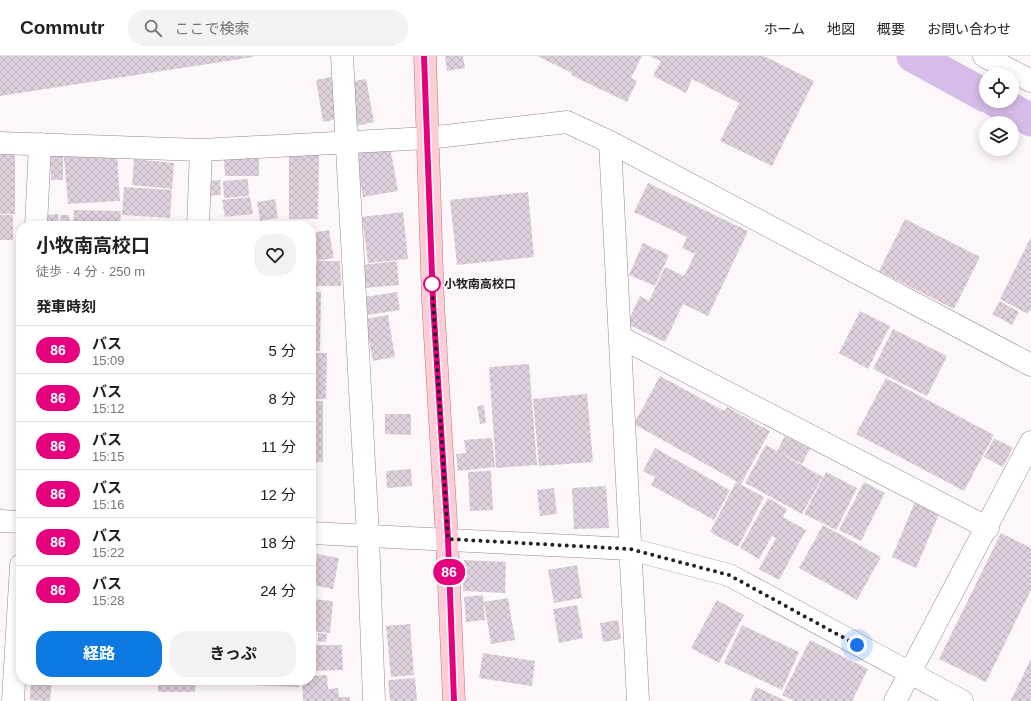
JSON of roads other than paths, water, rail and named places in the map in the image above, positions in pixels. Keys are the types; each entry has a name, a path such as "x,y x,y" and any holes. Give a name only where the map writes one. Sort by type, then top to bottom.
{"main road":[{"path":"424,56 433,302 448,539 454,701"}],"street":[{"path":"342,56 348,143 368,536 374,701"},
{"path":"984,56 1031,81"},
{"path":"0,143 201,150 428,138 567,122 610,142 1031,365"},
{"path":"610,142 638,701"},
{"path":"36,221 40,144"},
{"path":"198,221 201,150"},
{"path":"620,337 988,528"},
{"path":"895,701 988,528 1031,442"},
{"path":"0,521 16,522"},
{"path":"316,533 630,549 729,575 909,674 962,701"},
{"path":"13,701 16,650"}],"waterway":[{"path":"913,56 979,92"},
{"path":"1009,108 1031,120"}],"place":[{"name":"小牧南高校口","path":"432,284"}]}
